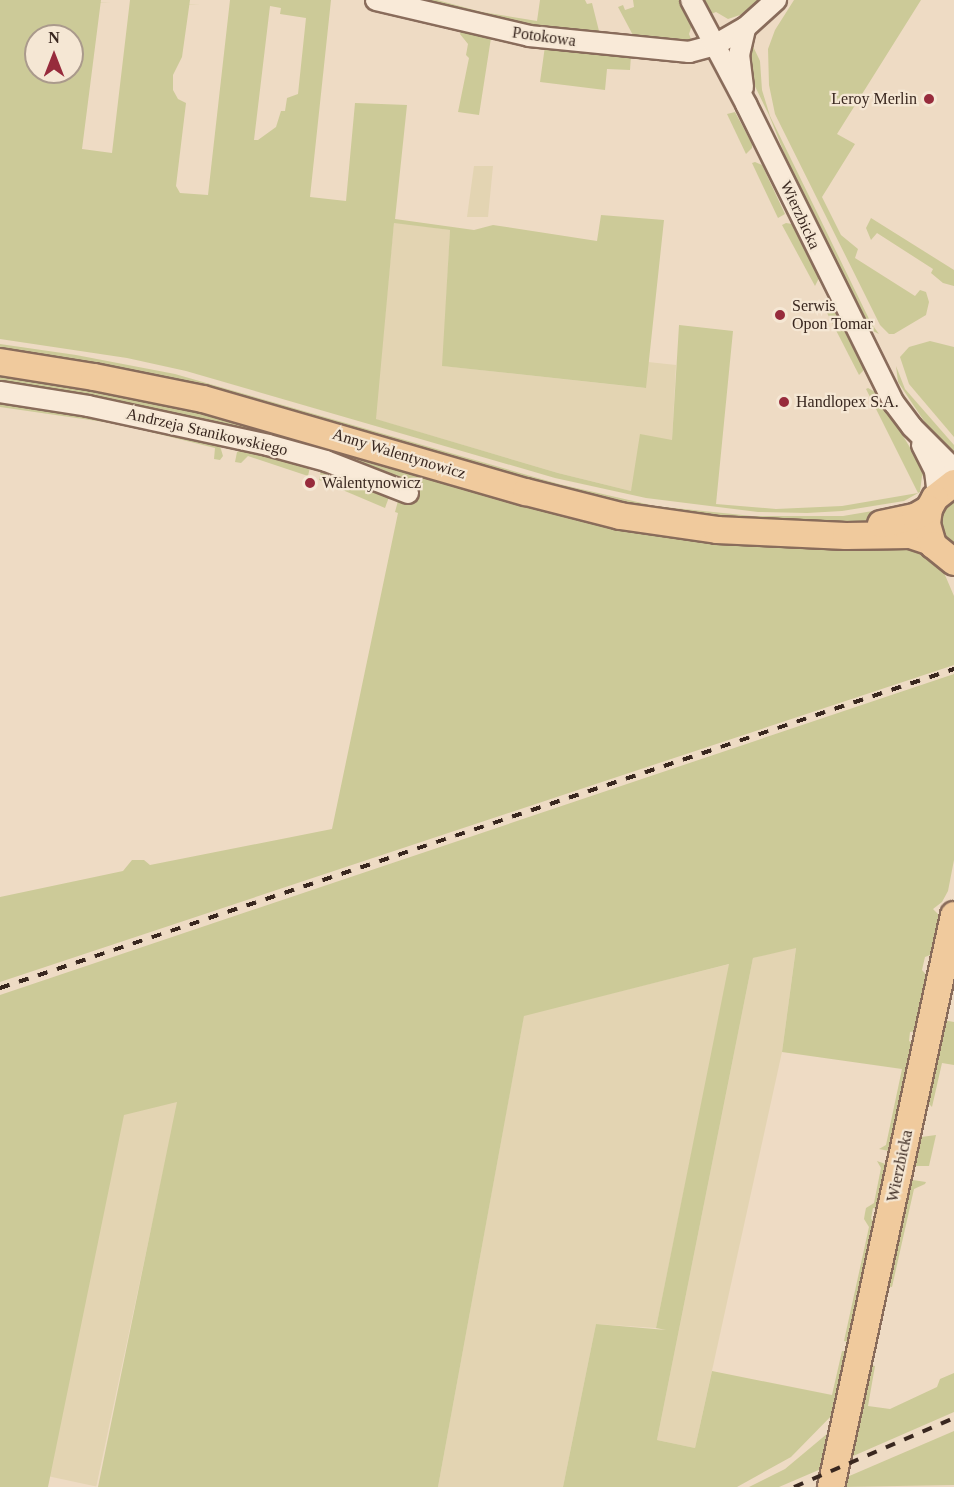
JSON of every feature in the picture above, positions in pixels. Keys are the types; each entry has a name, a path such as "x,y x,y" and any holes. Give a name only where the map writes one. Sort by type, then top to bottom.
{"main road":[{"name":"Anny Walentynowicz","path":"0,362 114,380 203,399 606,513 717,530 846,536 910,535 947,558"},
{"name":"Anny Walentynowicz","path":"799,534 915,517 940,496"},
{"path":"940,496 927,524 947,558"},
{"name":"Wierzbicka","path":"831,1487 954,915"}],"street":[{"name":"Potokowa","path":"376,0 529,36 688,51 715,45 745,28 776,0"},
{"name":"Wierzbicka","path":"691,0 746,104 894,403 912,427 954,469"},
{"path":"745,28 739,55 746,104"},
{"name":"Andrzeja Stanikowskiego","path":"0,392 88,406 268,445 326,461 408,494"},
{"name":"Wierzbicka","path":"912,427 935,471 940,496"}],"shaded area":[{"path":"0,0 101,0 82,149 112,153 130,0 190,0 182,57 173,75 173,90 178,99 186,103 176,186 180,193 208,195 230,0 331,0 310,197 346,201 355,103 407,105 395,219 474,230 493,225 597,241 601,215 664,220 646,388 442,366 450,230 394,223 376,419 558,473 631,491 640,434 672,440 679,325 733,331 716,504 776,509 842,506 918,493 866,389 868,388 877,393 926,474 922,476 920,492 904,501 842,511 758,512 646,498 555,478 186,371 127,358 0,339","holes":["270,6 281,8 280,14 306,18 298,94 287,98 285,111 281,111 276,127 258,140 254,140"]},
{"path":"419,0 437,0 482,12 537,21 540,0 585,0 587,4 592,3 599,31 568,37 419,3"},
{"path":"633,0 679,0 692,25 689,34 691,39 684,44 635,39 618,7 623,5 625,10 634,7"},
{"path":"704,0 759,0 740,15 728,19 716,12 711,14"},
{"path":"794,0 921,0 837,134 855,144 822,197 841,235 858,249 855,258 915,296 920,290 926,292 929,302 926,315 894,334 889,334 880,325 775,114 769,85 768,49 775,30"},
{"path":"462,28 491,38 479,115 458,112 469,58 466,55 468,44 460,34"},
{"path":"750,40 760,61 762,90 770,116 871,323 879,334 865,327 819,240 769,115 746,68"},
{"path":"545,46 631,55 630,70 607,69 605,90 540,82"},
{"path":"735,112 752,144 752,148 746,154 727,114"},
{"path":"752,163 762,165 785,214 778,218"},
{"path":"474,166 493,166 488,217 467,217"},
{"path":"871,218 954,270 954,286 943,283 931,273 933,269 877,233 871,240 866,228"},
{"path":"394,222 450,230 443,366 645,388 648,362 676,365 672,441 631,491 558,473 375,419"},
{"path":"792,224 819,278 815,286 782,225"},
{"path":"831,302 863,366 863,371 859,375 823,305"},
{"path":"930,341 954,347 954,437 909,384 900,357 909,347"},
{"path":"0,344 76,355 175,374 559,484 655,506 752,516 843,516 908,505 922,496 927,480 929,486 921,504 877,520 842,523 780,524 624,508 0,353"},
{"path":"896,366 905,389 954,445 954,457 938,442 898,382"},
{"path":"0,370 129,392 477,487 917,546 942,568 954,596 954,665 0,982 0,897 123,871 132,860 144,860 150,865 332,829 398,513 395,512 398,501 403,503 410,488 0,385"},
{"path":"0,403 118,423 211,443 220,446 223,456 220,460 214,459 215,448 118,424 0,407"},
{"path":"242,450 310,467 308,476 248,456 241,463 235,462 237,452"},
{"path":"321,471 389,497 385,508 319,480"},
{"path":"954,492 954,551 937,530 944,500"},
{"path":"954,674 954,860 948,891 942,902 933,909 940,916 941,925 933,954 925,957 922,970 930,979 919,1031 910,1032 909,1041 916,1045 894,1152 879,1149 886,1145 902,1069 782,1052 796,948 753,958 657,1440 695,1448 712,1371 832,1395 842,1351 851,1352 838,1409 791,1457 737,1487 563,1487 596,1324 666,1330 656,1328 729,964 524,1016 438,1487 98,1487 177,1102 124,1115 48,1487 0,1487 0,995"},
{"path":"796,947 782,1052 695,1448 657,1440 753,958"},
{"path":"730,964 656,1328 596,1324 563,1487 438,1487 524,1015"},
{"path":"943,1020 954,1022 954,1065 942,1063 932,1107 924,1099"},
{"path":"123,1090 178,1102 96,1486 42,1475"},
{"path":"936,1135 929,1166 912,1166 914,1138"},
{"path":"877,1161 891,1166 881,1209 873,1208 871,1219 878,1223 853,1343 844,1341 869,1227 864,1219 866,1208 874,1203 881,1168"},
{"path":"906,1179 926,1182 914,1189 892,1287 883,1285"},
{"path":"868,1365 875,1366 868,1406 890,1409 937,1387 940,1379 954,1373 954,1412 844,1460"},
{"path":"834,1428 828,1466 779,1487 749,1487 785,1469"},
{"path":"954,1431 954,1485 839,1487 840,1480"}],"railway":[{"path":"0,988 954,669"},
{"path":"794,1487 954,1418"}],"place":[{"name":"Leroy Merlin","path":"929,99"},
{"name":"Serwis Opon Tomar","path":"780,315"},
{"name":"Handlopex S.A.","path":"784,402"},
{"name":"Walentynowicz","path":"310,483"}]}
